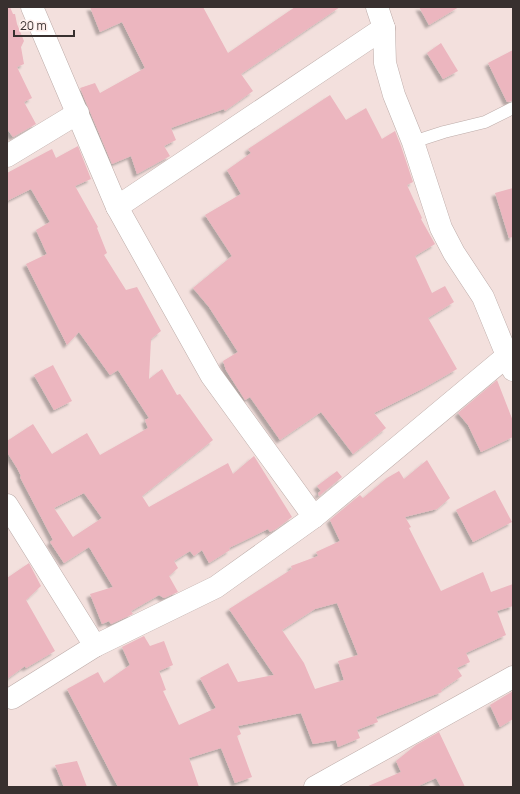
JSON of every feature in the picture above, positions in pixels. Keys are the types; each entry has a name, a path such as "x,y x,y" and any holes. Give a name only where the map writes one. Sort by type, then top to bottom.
{"street":[{"path":"32,7 117,207 211,375 314,517"},
{"path":"12,698 95,646 216,587 314,517 510,363 483,297 454,253 441,228 394,94 385,63 384,28 378,7"},
{"path":"117,207 384,28"},
{"path":"7,156 78,113"},
{"path":"7,505 95,646"},
{"path":"315,787 513,677"}],"lane":[{"path":"412,142 485,122 513,108"}],"building":[{"path":"7,7 10,7 13,14 15,14 17,24 24,41 21,47 24,64 17,67 32,98 24,102 36,124 13,137 7,129"},
{"path":"90,7 203,7 228,53 295,7 340,7 241,74 253,91 225,111 224,109 171,128 176,140 164,146 170,156 137,174 131,156 112,164 80,88 95,83 100,93 145,68 122,22 100,32"},
{"path":"419,7 459,7 429,25"},
{"path":"441,43 458,71 443,79 427,53"},
{"path":"513,50 513,101 507,102 488,63"},
{"path":"330,95 346,120 366,108 382,139 395,131 413,182 407,185 422,218 421,219 435,244 415,256 432,293 445,286 454,302 428,318 457,369 422,389 374,413 386,428 353,454 321,412 280,440 250,397 245,400 226,370 223,361 238,352 209,307 193,288 232,256 205,215 241,194 227,170 251,153 248,149"},
{"path":"78,146 91,179 75,186 98,227 97,228 107,253 104,255 126,290 137,287 161,331 151,339 149,379 162,369 177,395 180,394 213,440 142,496 149,507 228,463 233,474 254,456 292,517 270,532 268,529 229,548 230,550 209,563 202,550 194,556 190,551 174,561 178,568 169,576 178,592 164,598 159,595 131,611 133,614 111,624 109,621 102,624 90,594 113,587 89,547 64,563 50,542 53,540 20,477 21,476 17,468 7,452 7,441 33,424 52,454 87,433 100,455 148,428 145,420 149,418 118,370 110,375 79,332 67,345 26,264 47,254 36,230 50,222 31,189 7,201 7,173 52,149 56,158","holes":["84,493 102,518 73,537 54,508"]},
{"path":"513,188 513,237 509,238 495,193"},
{"path":"53,365 72,401 54,410 34,375"},
{"path":"497,380 513,421 513,437 481,452 468,425 458,413"},
{"path":"427,460 450,498 437,509 405,517 411,527 409,528 441,591 483,572 491,592 513,584 513,606 497,611 506,635 466,653 470,662 457,668 462,676 441,690 442,692 376,717 378,722 357,730 360,738 338,747 336,740 313,744 301,713 238,726 241,734 237,736 252,777 235,783 221,748 189,758 199,787 118,787 67,689 98,672 104,683 130,665 122,647 144,636 150,646 164,641 173,665 159,671 166,690 163,691 179,725 216,708 200,678 228,663 238,682 274,675 229,609 292,569 291,566 318,556 316,552 340,541 330,520 360,495 363,498 387,478 399,471 404,479","holes":["337,603 358,655 338,661 344,680 315,689 304,663 282,630 315,609"]},
{"path":"337,471 342,477 319,496 318,493 321,491 317,486"},
{"path":"495,490 512,522 473,542 456,510"},
{"path":"29,563 41,586 26,600 55,651 26,668 25,666 7,679 7,578"},
{"path":"513,691 513,719 500,727 490,705"},
{"path":"439,732 465,787 441,787 436,778 416,787 366,787 401,772 396,761 416,745"},
{"path":"77,761 87,787 64,787 55,765"}]}
